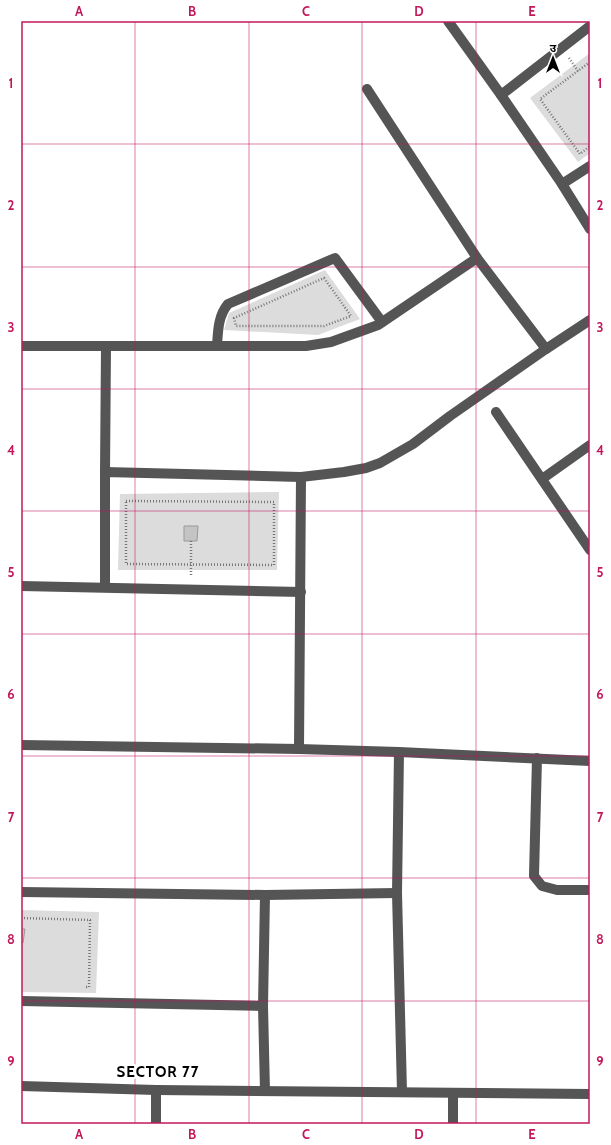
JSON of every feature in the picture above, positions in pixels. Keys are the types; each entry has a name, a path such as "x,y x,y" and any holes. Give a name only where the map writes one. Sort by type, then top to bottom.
{"street":[{"path":"448,21 562,184 590,229"},
{"path":"501,95 590,26"},
{"path":"367,90 476,258 546,349"},
{"path":"562,184 590,166"},
{"path":"217,346 220,316 228,304 335,258 382,322"},
{"path":"21,346 306,346 331,342 382,322 476,258"},
{"path":"105,472 301,477 366,468 380,463 413,444 450,416 590,320"},
{"path":"105,588 106,346"},
{"path":"496,412 590,550"},
{"path":"542,479 590,445"},
{"path":"299,749 301,477"},
{"path":"21,586 301,592"},
{"path":"21,745 299,749 590,761"},
{"path":"399,752 397,893 402,1092"},
{"path":"537,758 534,876 542,886 557,890 590,890"},
{"path":"21,892 265,895 397,893"},
{"path":"265,895 263,1006 265,1091"},
{"path":"21,1001 263,1006"},
{"path":"21,1086 156,1090 590,1094"},
{"path":"156,1090 156,1124"},
{"path":"453,1093 453,1124"}],"path":[{"path":"590,62 540,100 580,154 590,146"},
{"path":"324,278 351,316 324,326 236,326 234,318 324,278"},
{"path":"126,501 274,502 274,565 191,565 126,564 126,501"},
{"path":"190,540 191,589"},
{"path":"21,918 90,920 89,987 81,987"}],"shaded area":[{"path":"590,53 590,153 578,162 530,98"},
{"path":"325,270 360,319 318,335 224,330 229,313"},
{"path":"279,492 277,570 118,570 120,494"},
{"path":"21,910 99,912 96,993 21,992"}],"building":[{"path":"184,526 198,526 197,541 184,541"},
{"path":"21,929 25,929 23,943 21,942"}],"district":[{"name":"SECTOR 77","path":"158,1072"}]}
